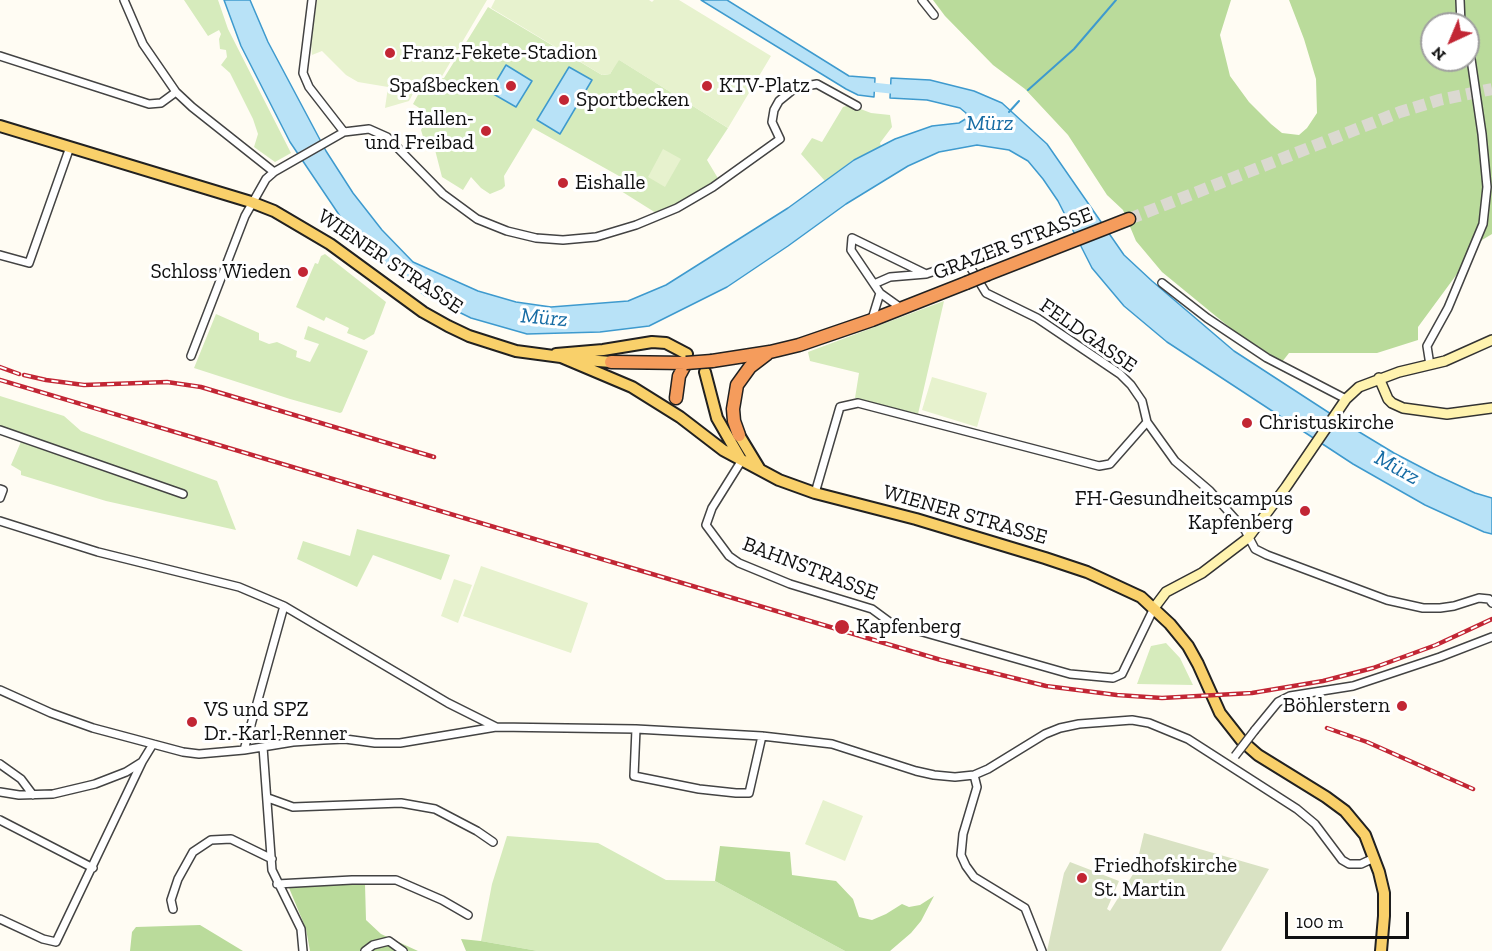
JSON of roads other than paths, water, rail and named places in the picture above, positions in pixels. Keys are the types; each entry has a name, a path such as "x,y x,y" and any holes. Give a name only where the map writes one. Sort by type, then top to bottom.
{"highway":[{"name":"GRAZER STRASSE","path":"747,361 872,320 1129,219"},
{"path":"676,398 679,376 687,358"},
{"path":"611,362 687,358 747,361 733,396 734,421 739,435"}],"main road":[{"name":"WIENER STRASSE","path":"0,126 274,211 330,243 423,312 448,326 489,344 516,351 561,357 633,387 680,417 723,450 761,471 815,492 987,540 1087,572 1141,597 1188,646 1220,712 1242,741 1258,755 1326,797 1345,812 1365,835 1384,893 1381,951"},
{"name":"WIENER STRASSE","path":"545,355 603,350 652,342 666,343 687,358"},
{"path":"561,357 611,362"},
{"path":"705,372 717,418 742,460"},
{"path":"676,398 680,417"},
{"path":"739,435 761,471"}],"street":[{"path":"123,0 143,44 176,92 274,172"},
{"path":"312,0 303,73 309,87 344,132"},
{"path":"922,0 934,15"},
{"path":"0,56 149,104 161,103 176,92"},
{"path":"1430,365 1427,346 1448,308 1484,224 1487,187 1473,72"},
{"path":"191,356 251,202 266,179 274,172 344,132 369,129 387,137 443,194 477,219 507,231 536,238 563,240 596,237 636,225 677,208 713,187 780,139 772,122 774,110 779,101 795,88 817,84 857,106"},
{"path":"0,255 29,263 70,147"},
{"path":"906,307 880,293 851,250 852,238 926,274"},
{"name":"FELDGASSE","path":"874,284 890,277 926,274 960,263 969,265 986,293 1037,318 1120,374 1142,401 1147,422 1175,461 1210,491 1245,530 1256,549 1267,555 1387,600 1431,608 1454,606 1479,598 1489,599 1492,603"},
{"path":"1162,283 1207,318 1267,358 1346,399"},
{"path":"872,320 880,293"},
{"path":"1154,608 1166,592 1202,573 1248,538 1346,399 1359,387 1379,378 1444,361 1492,340"},
{"path":"1379,378 1392,403 1403,408 1447,414 1492,408"},
{"path":"815,492 840,407 858,403 1100,466 1110,464 1147,422"},
{"path":"0,430 183,494"},
{"name":"BAHNSTRASSE","path":"742,460 712,508 706,525 729,556 745,566 802,588 872,609 891,622 1070,674 1113,678 1119,677 1154,608"},
{"path":"0,489 3,490 0,498"},
{"path":"0,520 98,552 238,587 284,606 448,703 496,727"},
{"path":"244,750 284,606"},
{"path":"1228,764 1278,702 1290,696 1353,686 1492,637"},
{"path":"0,690 51,713 93,728 199,754 293,742 345,739 375,743 400,743 496,727 636,729 762,736 832,744 934,775 974,775 1060,728 1114,720 1149,723 1204,748 1306,816 1342,860 1349,864 1361,864 1374,858"},
{"path":"636,729 634,776 699,789 736,793 749,793 762,736"},
{"path":"0,919 43,939 56,942 93,868 106,835 153,744"},
{"path":"263,747 272,870 301,929 303,951"},
{"path":"0,792 52,794 95,784 126,772 142,762"},
{"path":"0,764 21,779 33,795"},
{"path":"974,775 977,787 963,834 961,855 974,877 1025,908 1042,951"},
{"path":"268,798 293,807 401,803 435,809 493,842"},
{"path":"0,820 93,868"},
{"path":"173,909 171,900 178,879 193,852 211,840 231,838 272,859"},
{"path":"277,884 396,880 442,900 468,915"},
{"path":"364,951 373,945 388,941 403,951"}],"water":[{"path":"224,0 250,0 268,42 326,151 353,193 382,230 413,262 478,291 516,302 551,307 628,301 666,285 788,208 854,160 895,139 932,126 959,123 967,118 966,113 960,108 927,100 890,98 891,78 930,80 974,91 1002,103 1047,144 1124,255 1152,281 1234,351 1351,427 1436,475 1475,493 1492,498 1492,534 1425,505 1353,464 1167,342 1124,306 1092,268 1058,201 1043,179 1028,161 1009,150 977,145 939,152 908,166 846,204 727,287 649,326 600,332 527,334 471,318 424,295 373,254 348,228 290,142 241,46"},
{"path":"701,0 727,0 849,76 875,78 874,97 858,95 846,89"},
{"name":"Spaßbecken","path":"506,65 532,81 516,107 490,92"},
{"name":"Sportbecken","path":"569,67 592,80 560,134 537,120"}],"waterway":[{"path":"1028,90 1074,49 1116,0"},
{"name":"Mürz","path":"863,86 900,90"},
{"path":"1009,112 1019,101"}],"tunnel":[{"path":"1129,219 1400,112 1439,100 1492,89"}],"railway":[{"path":"0,367 19,374"},
{"path":"24,375 84,385 167,382 201,387 434,457"},
{"path":"0,380 941,660 1046,686 1162,698 1252,693 1323,681 1373,668 1436,645 1492,619"},
{"path":"1327,728 1367,742 1473,789"}],"place":[{"name":"Franz-Fekete-Stadion","path":"390,53"},
{"name":"Spaßbecken","path":"511,86"},
{"name":"KTV-Platz","path":"707,86"},
{"name":"Sportbecken","path":"564,100"},
{"name":"Hallen- und Freibad","path":"486,131"},
{"name":"Eishalle","path":"563,183"},
{"name":"Schloss Wieden","path":"303,272"},
{"name":"Christuskirche","path":"1247,423"},
{"name":"FH-Gesundheitscampus Kapfenberg","path":"1305,511"},
{"name":"Kapfenberg","path":"842,627"},
{"name":"Böhlerstern","path":"1402,706"},
{"name":"VS und SPZ Dr.-Karl-Renner","path":"192,722"},
{"name":"Friedhofskirche St. Martin","path":"1082,878"}]}
